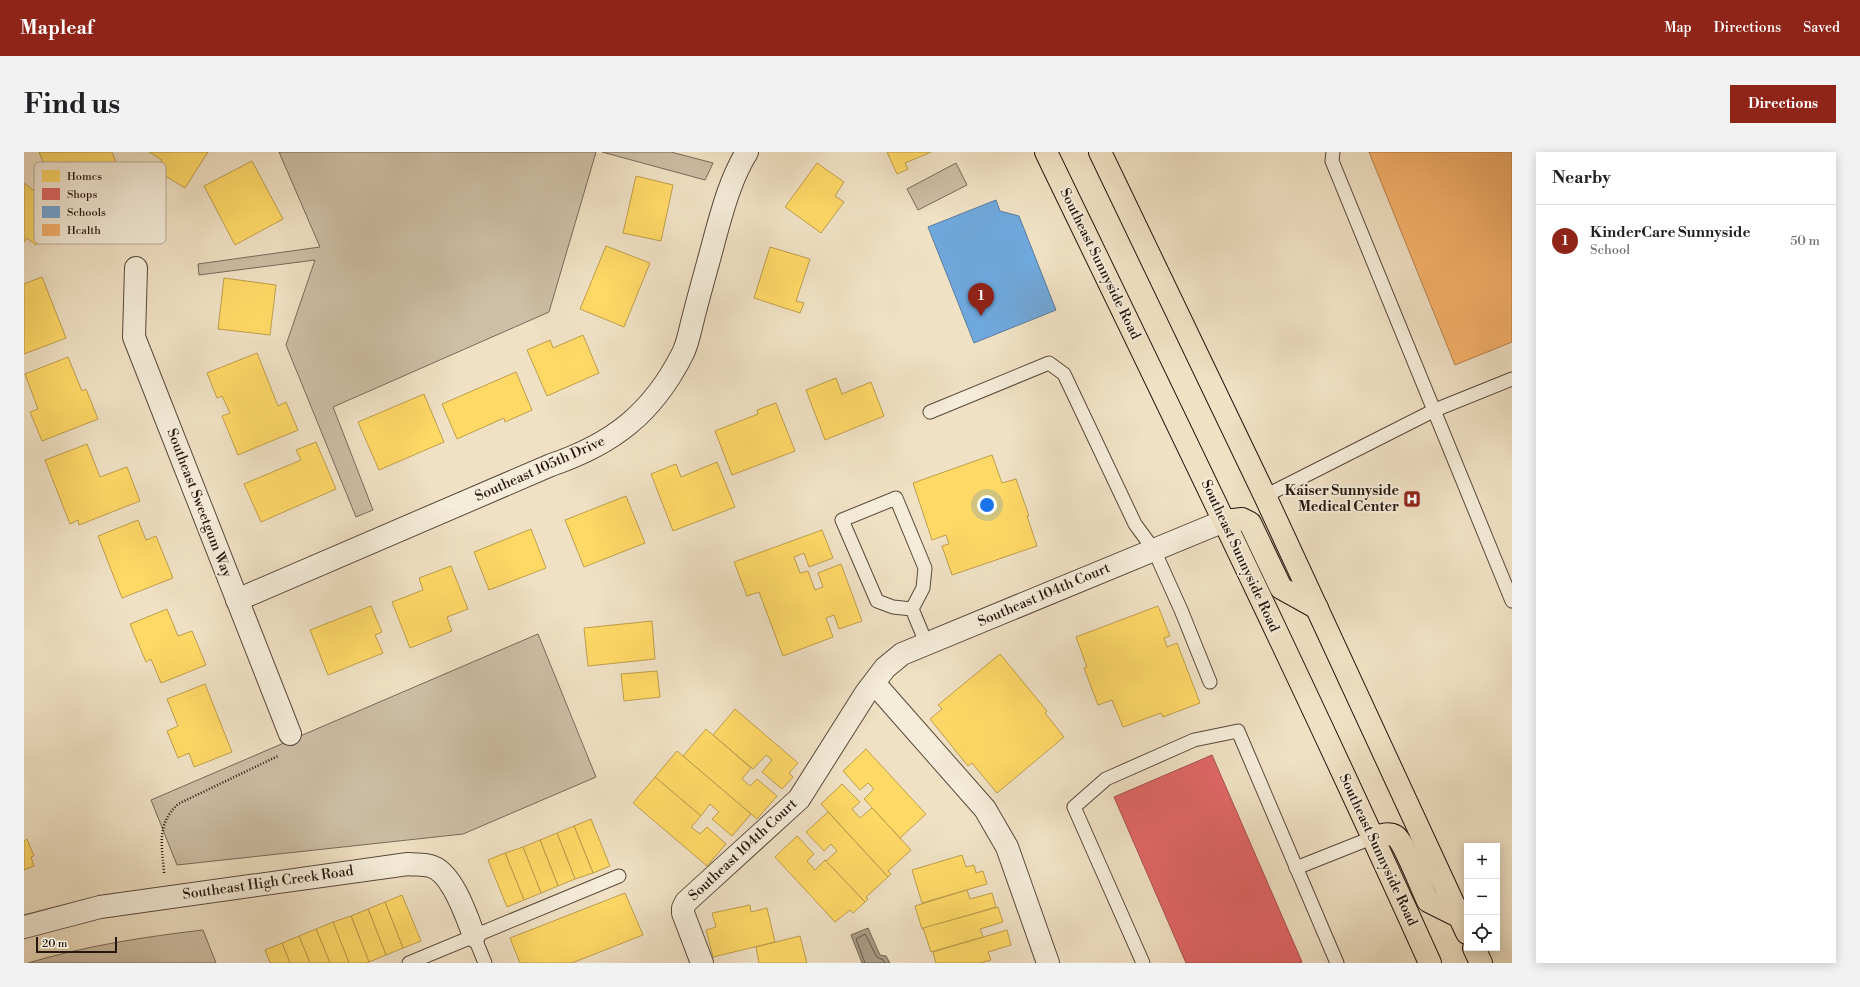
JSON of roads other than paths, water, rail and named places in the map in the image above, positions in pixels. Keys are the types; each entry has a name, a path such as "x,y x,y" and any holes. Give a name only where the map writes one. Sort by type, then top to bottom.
{"main road":[{"name":"Southeast Sunnyside Road","path":"1046,152 1374,837 1430,963"},
{"path":"1100,152 1265,496 1463,925"},
{"path":"1224,521 1242,519 1250,523 1281,588 1317,608"},
{"path":"1374,837 1389,834 1397,837 1404,847 1428,901 1463,925"},
{"path":"1475,951 1480,963"}],"street":[{"name":"Southeast 105th Drive","path":"236,600 551,465 580,455 608,440 632,422 661,391 684,352 726,196 740,163 747,152"},
{"name":"Southeast Sweetgum Way","path":"136,268 134,337 236,600 287,743"},
{"name":"Southeast 104th Court","path":"702,963 683,913 683,908 686,902 799,799 885,668 902,654 927,645 1224,521"},
{"path":"874,683 985,809 1007,847 1048,963"},
{"name":"Southeast High Creek Road","path":"24,927 100,908 408,864 431,866 445,878 457,892 474,936"}],"lane":[{"path":"1333,152 1332,161 1512,601"},
{"path":"930,412 1049,362 1064,374 1136,524 1154,550 1181,610 1210,682"},
{"path":"1265,496 1435,410 1512,379"},
{"path":"896,498 925,568 923,588 912,609 893,607 877,601 842,520 896,498"},
{"path":"912,609 927,645"},
{"path":"1143,963 1074,807 1106,778 1194,740 1238,730 1337,963"},
{"path":"1296,868 1374,837"},
{"path":"409,963 619,876"},
{"path":"474,936 486,963"}],"water":[{"path":"868,928 880,955 886,956 890,963 862,963 851,935"}],"place":[{"name":"KinderCare Sunnyside","path":"981,316"},
{"name":"Kaiser Sunnyside Medical Center","path":"1412,499"}]}
